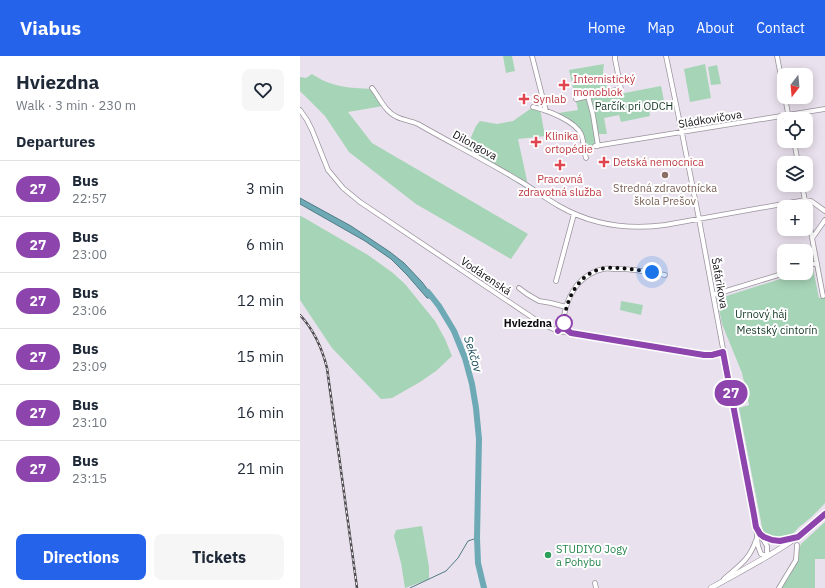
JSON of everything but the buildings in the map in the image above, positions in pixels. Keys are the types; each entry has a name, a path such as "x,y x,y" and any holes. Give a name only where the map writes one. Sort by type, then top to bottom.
{"main road":[{"path":"711,588 798,537 825,514"}],"street":[{"path":"532,56 546,111"},
{"name":"Šafárikova","path":"666,56 699,218 759,550 761,554 767,556"},
{"path":"777,56 779,68"},
{"path":"576,99 614,90 620,90 615,58"},
{"name":"Dilongova","path":"372,88 392,114 423,127 519,180 559,206 588,219 607,224 632,227 657,226 777,205"},
{"name":"Sládkovičova","path":"588,96 593,115 597,146 777,119"},
{"path":"533,107 569,121 576,127 581,134 586,158"},
{"name":"Sládkovičova","path":"812,112 825,109"},
{"name":"Vodárenská","path":"300,110 308,120 328,170 343,188 360,202 542,324 558,331 704,355 712,355 723,352"},
{"path":"803,192 805,200"},
{"path":"813,202 825,211"},
{"path":"556,281 574,214"},
{"path":"823,296 813,237 825,220"},
{"path":"813,264 817,263"},
{"path":"571,333 567,330 564,322 566,307 574,289 584,279 596,271 604,268 619,268 665,275"},
{"path":"713,295 777,275"},
{"path":"519,288 539,301 566,307"},
{"path":"756,527 767,546 767,556"},
{"path":"760,534 772,540 780,541 798,537"},
{"path":"719,584 746,559 753,549 757,538"},
{"path":"779,588 796,560 797,545"},
{"path":"595,583 596,588"}],"green space":[{"path":"503,56 512,56 515,71 506,73"},
{"name":"Parčík pri ODCH","path":"604,64 603,72 609,96 661,86 665,106 649,109 650,116 621,122 619,115 604,118 607,134 597,134 598,146 584,148 581,134 577,127 552,114 578,110 569,70"},
{"path":"705,64 711,98 690,102 684,69"},
{"path":"717,65 721,84 711,85 708,67"},
{"path":"312,74 326,82 333,84 372,89 383,106 348,112 372,143 528,234 511,259 416,204 349,152 325,116 300,91 300,77 306,78"},
{"path":"533,107 540,109 545,136 518,139 529,190 465,151 476,126 480,121 497,124 513,121"},
{"path":"301,216 368,255 393,273 405,284 435,321 452,356 436,371 420,382 392,398 381,399 332,348 300,300"},
{"name":"Mestský cintorín","path":"813,269 819,298 825,297 825,503 813,516 790,536 776,538 763,532 739,408 749,405 742,373 722,324 717,299 777,280 813,280"},
{"path":"621,301 643,305 641,315 620,310"},
{"path":"825,522 825,559 815,559 815,588 780,588 793,567 801,544"},
{"path":"422,526 429,567 429,579 405,588 401,563 394,536 396,530"}],"water":[{"path":"300,198 351,226 390,252 404,263 422,282 434,298 427,298 391,259 365,241 300,204"}],"waterway":[{"name":"Sekčov","path":"428,292 439,306 454,331 465,358 472,384 479,439 477,538 478,563 484,588"},
{"path":"410,588 446,571 458,558 468,541 477,538"}],"tunnel":[{"path":"587,148 593,147"}],"railway":[{"path":"300,315 317,340 323,353 327,368 357,588"}],"bus line":[{"name":"27","path":"558,331 564,322 567,330 571,333 704,355 712,355 723,352 756,527 760,534 772,540 780,541 798,537 825,514"}],"place":[{"name":"Internistický monoblok","path":"564,85"},
{"name":"Synlab","path":"524,99"},
{"name":"Klinika ortopédie","path":"536,142"},
{"name":"Detská nemocnica","path":"604,162"},
{"name":"Pracovná zdravotná služba","path":"560,165"},
{"name":"Stredná zdravotnícka škola Prešov","path":"665,175"},
{"name":"Hviezdna","path":"564,323"},
{"name":"STUDIYO Jogy a Pohybu","path":"548,555"}],"route":[{"path":"564,323 569,298 574,289 590,274 604,268 619,268 652,272"}],"park label":[{"name":"Urnový háj","path":"761,314"}]}
